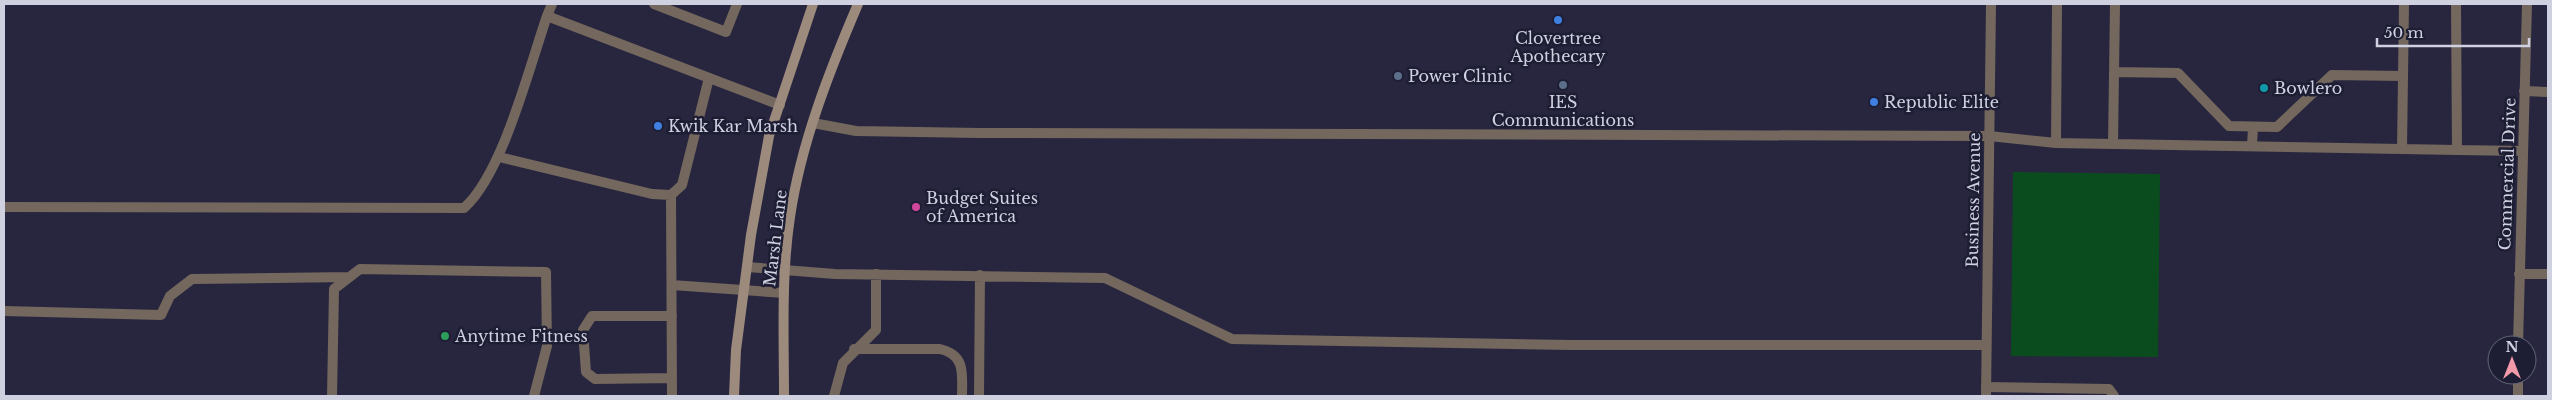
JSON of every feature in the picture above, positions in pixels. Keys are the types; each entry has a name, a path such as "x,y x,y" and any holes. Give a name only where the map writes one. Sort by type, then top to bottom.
{"main road":[{"name":"Marsh Lane","path":"734,396 736,350 744,289 769,136 813,4"},
{"name":"Marsh Lane","path":"784,396 784,293 790,218 804,150 833,63 858,4"}],"street":[{"path":"4,206 464,208 474,199 499,157 552,4"},
{"path":"654,4 726,32 737,4"},
{"name":"Business Avenue","path":"1986,391 1991,4"},
{"path":"2056,144 2057,4"},
{"path":"2113,144 2114,4"},
{"path":"2402,149 2404,4"},
{"path":"2456,4 2456,150"},
{"name":"Commercial Drive","path":"2518,335 2527,4"},
{"path":"547,16 780,104"},
{"path":"2114,72 2178,73 2229,126 2277,126 2332,75 2403,76"},
{"path":"499,157 652,194 671,195 682,185 709,78"},
{"path":"2524,91 2548,92"},
{"path":"813,123 856,131 1989,136 2056,144 2522,151"},
{"path":"2252,146 2253,126"},
{"path":"671,195 672,396"},
{"path":"747,267 876,274 1105,278 1232,339 1571,345 1986,345"},
{"path":"332,396 334,289 360,269 546,272 547,346 534,396"},
{"path":"834,396 843,363 854,349 876,330 876,274"},
{"path":"2519,274 2548,274"},
{"path":"979,396 980,275"},
{"path":"4,311 161,315 170,296 192,279 350,277"},
{"path":"672,284 784,293"},
{"path":"672,316 592,316 583,330 586,372 595,379 672,378"},
{"path":"854,349 940,349 948,351 958,359 962,371 962,396"},
{"path":"1986,391 2109,389 2114,396"}],"green space":[{"path":"2013,172 2160,174 2158,357 2011,356"}],"place":[{"name":"Clovertree Apothecary","path":"1558,20"},
{"name":"Power Clinic","path":"1398,76"},
{"name":"IES Communications","path":"1563,85"},
{"name":"Bowlero","path":"2264,88"},
{"name":"Republic Elite","path":"1874,102"},
{"name":"Kwik Kar Marsh","path":"658,126"},
{"name":"Budget Suites of America","path":"916,207"},
{"name":"Anytime Fitness","path":"445,336"}]}
